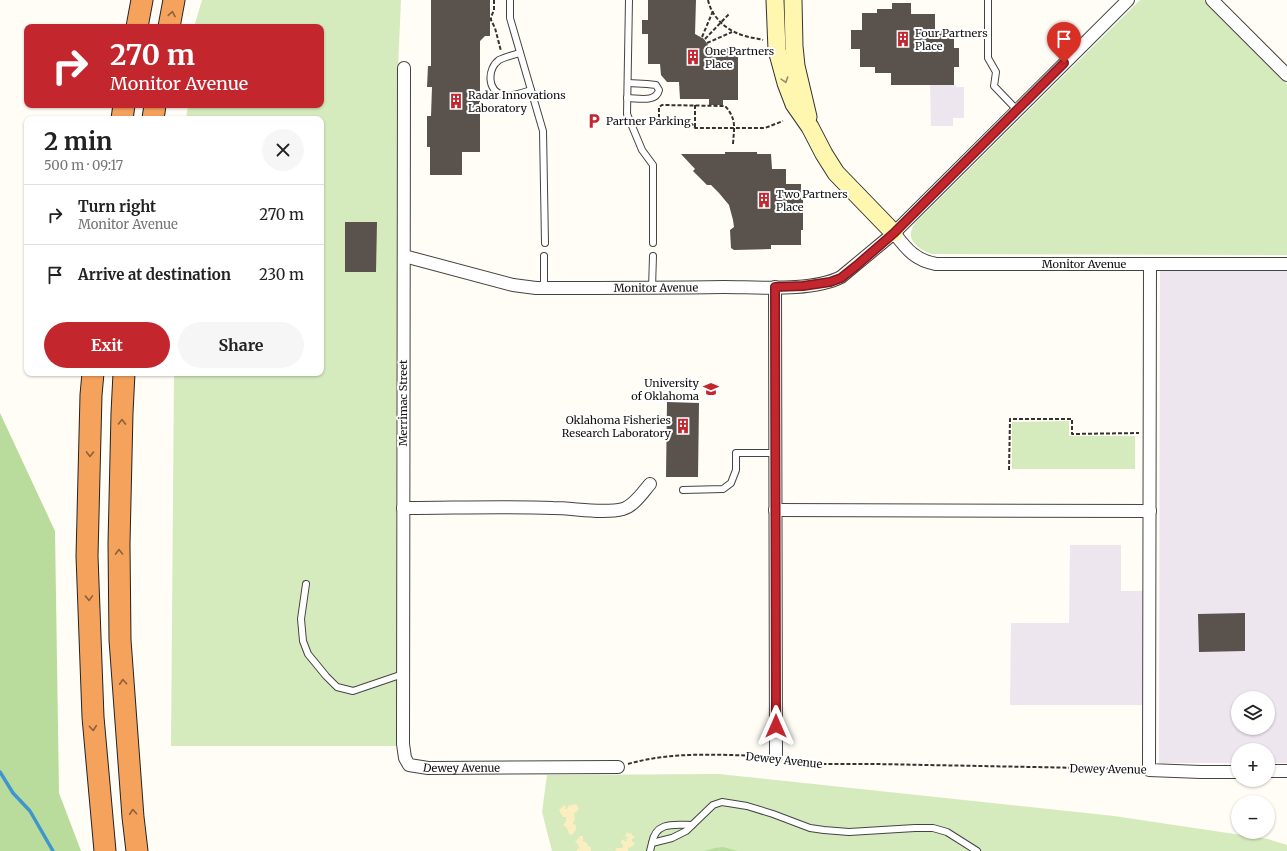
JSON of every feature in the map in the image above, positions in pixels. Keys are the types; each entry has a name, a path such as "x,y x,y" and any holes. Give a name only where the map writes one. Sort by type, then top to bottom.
{"highway":[{"path":"138,24 142,0"},
{"path":"170,24 174,0"},
{"path":"93,376 91,395 88,556 92,718 105,850"},
{"path":"124,376 119,544 120,640 133,817 137,851"}],"street":[{"path":"775,0 781,33"},
{"path":"793,0 781,33 778,50 786,83 794,104 810,127 836,173 894,233"},
{"name":"Monitor Avenue","path":"404,256 513,286 544,288 775,287 803,286 830,282 841,278 894,233 1128,0"},
{"path":"1212,0 1286,72"},
{"name":"Merrimac Street","path":"404,68 404,738"},
{"name":"Monitor Avenue","path":"894,233 912,254 926,262 936,264 1287,264"},
{"path":"1149,770 1150,264"},
{"path":"775,287 776,757"},
{"path":"403,508 552,508 612,510 624,508 630,505 650,484"},
{"path":"775,510 1150,510"},
{"name":"Dewey Avenue","path":"404,738 403,744 406,762 414,767 448,769 618,767"},
{"name":"Dewey Avenue","path":"1149,770 1231,772"},
{"path":"1275,771 1287,771"}],"lane":[{"path":"510,0 510,18 543,131 545,243"},
{"path":"629,0 627,114 642,150 653,165 653,243"},
{"path":"988,0 988,58 996,72 994,86 1016,110"},
{"path":"520,53 500,60 495,64 491,69 491,82 493,88 502,95 512,95 531,90"},
{"path":"627,98 653,98 658,95 659,90 656,85 628,83"},
{"path":"544,256 544,288"},
{"path":"652,288 653,256"},
{"path":"683,490 723,489 731,483 736,470 736,453 775,453"},
{"path":"306,584 301,619 303,641 308,654 337,687 353,692 403,674"},
{"path":"652,843 672,838 686,831 713,805 722,802 748,806 810,828 824,830 849,832 933,828 947,832 977,851"},
{"path":"650,851 653,837 662,827 676,824 692,825"}],"path":[{"path":"494,0 494,10 491,20 495,28 501,51"},
{"path":"708,0 721,23 732,32 756,38 781,33"},
{"path":"702,37 713,11"},
{"path":"705,40 730,13"},
{"path":"707,43 732,32"},
{"path":"733,144 734,128 732,115 725,106 662,105 659,107 659,125 692,124 695,128 734,128 765,128 783,120"},
{"path":"695,105 695,128"},
{"path":"1010,470 1010,419 1072,419 1072,434 1150,433"},
{"name":"Dewey Avenue","path":"618,767 643,760 682,756 726,755 776,757 809,764 1149,770"}],"shaded area":[{"path":"930,85 956,85 956,87 964,87 964,118 953,118 953,126 931,126"},
{"path":"1160,270 1287,270 1287,763 1275,763 1275,743 1231,743 1231,763 1159,763"},
{"path":"1070,545 1121,545 1121,591 1144,591 1143,705 1010,705 1011,623 1069,623"}],"green space":[{"path":"202,0 401,0 398,67 396,515 399,746 171,746 174,376 324,376 324,116 186,116 188,108 324,108 324,24 195,24"},
{"path":"1140,0 1204,0 1287,84 1287,255 932,254 917,246 911,238 912,228 916,222"},
{"path":"0,413 55,531 59,793 81,851 0,851"},
{"path":"1069,421 1069,436 1135,436 1135,469 1012,469 1012,422"},
{"path":"719,774 1114,816 1231,833 1231,839 1268,839 1287,845 1287,851 552,851 542,812 547,775"},
{"path":"723,847 738,851 704,851 715,848"}],"sand":[{"path":"576,804 579,808 577,812 574,813 575,820 573,824 576,825 576,828 572,835 569,834 567,828 563,825 566,821 566,817 563,817 559,810 564,805 566,806 565,809 567,809 568,806"},
{"path":"627,832 630,834 632,833 635,837 632,839 632,842 635,842 633,846 628,848 628,851 615,851 617,848 623,848 621,841 624,839 625,842 627,841 626,838 629,839 625,836"},
{"path":"580,836 583,836 583,841 591,848 591,851 577,851 577,849 581,848 578,847 579,845 575,842"}],"building":[{"name":"Radar Innovations Laboratory","path":"431,0 490,0 490,36 485,36 480,41 480,152 462,152 462,175 430,175 430,147 427,147 427,116 431,116 432,87 427,87 428,66 431,66"},
{"name":"One Partners Place","path":"648,0 696,0 695,34 704,39 710,48 738,48 738,100 723,100 723,105 709,105 709,99 680,99 679,82 667,82 661,75 660,64 648,64 648,34 642,34 642,20 648,20"},
{"name":"Four Partners Place","path":"892,3 911,3 911,14 935,14 935,30 954,30 954,48 959,48 959,67 954,67 954,85 891,85 891,73 875,73 875,67 860,67 860,49 851,49 851,30 862,30 862,13 877,13 877,9 892,9"},
{"name":"Two Partners Place","path":"725,152 757,152 757,154 771,154 772,169 786,169 786,184 801,184 801,198 803,198 803,230 801,230 801,245 771,245 771,249 734,250 731,248 730,230 734,227 729,205 711,185 707,185 693,171 695,169 681,154 725,154"},
{"path":"345,222 377,222 376,272 345,272"},
{"name":"Oklahoma Fisheries Research Laboratory","path":"667,402 699,403 698,477 666,477"},
{"path":"1245,613 1245,651 1199,652 1198,614"}],"waterway":[{"path":"0,772 13,793 30,811 53,851"}],"place":[{"name":"Four Partners Place","path":"903,39"},
{"name":"One Partners Place","path":"693,57"},
{"name":"Radar Innovations Laboratory","path":"456,101"},
{"name":"Partner Parking","path":"594,121"},
{"name":"Two Partners Place","path":"764,200"},
{"name":"University of Oklahoma","path":"711,389"},
{"name":"Oklahoma Fisheries Research Laboratory","path":"683,426"}],"route":[{"path":"776,726 775,287 818,285 841,278 894,233 1064,63"}]}
